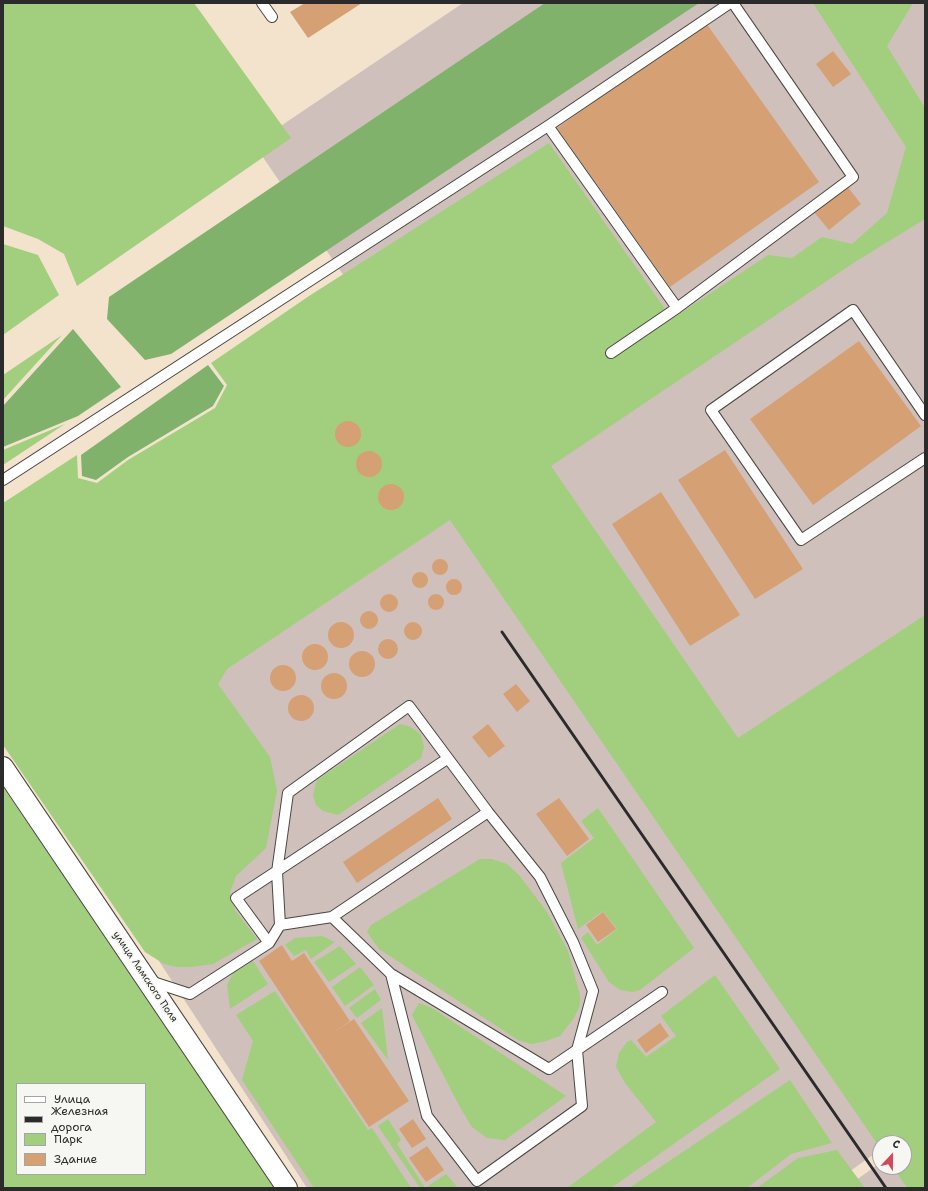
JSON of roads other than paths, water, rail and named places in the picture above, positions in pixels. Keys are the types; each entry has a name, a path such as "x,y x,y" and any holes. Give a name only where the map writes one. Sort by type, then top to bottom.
{"street":[{"name":"улица Ламского Поля","path":"3,767 287,1188"}],"lane":[{"path":"262,3 272,18"},
{"path":"3,480 548,126 731,3 853,177 677,308 611,353"},
{"path":"548,126 677,308"},
{"path":"925,415 853,310 711,410 801,540 925,458"},
{"path":"148,981 190,994 269,943 280,925 277,872 288,793 409,706 447,759 540,877 573,942 593,991 577,1050 582,1106 477,1181 428,1116 391,974"},
{"path":"269,943 236,898 447,759"},
{"path":"280,925 332,917 488,812"},
{"path":"332,917 391,974 549,1069 662,992"}],"railway":[{"path":"502,632 886,1188"}]}
